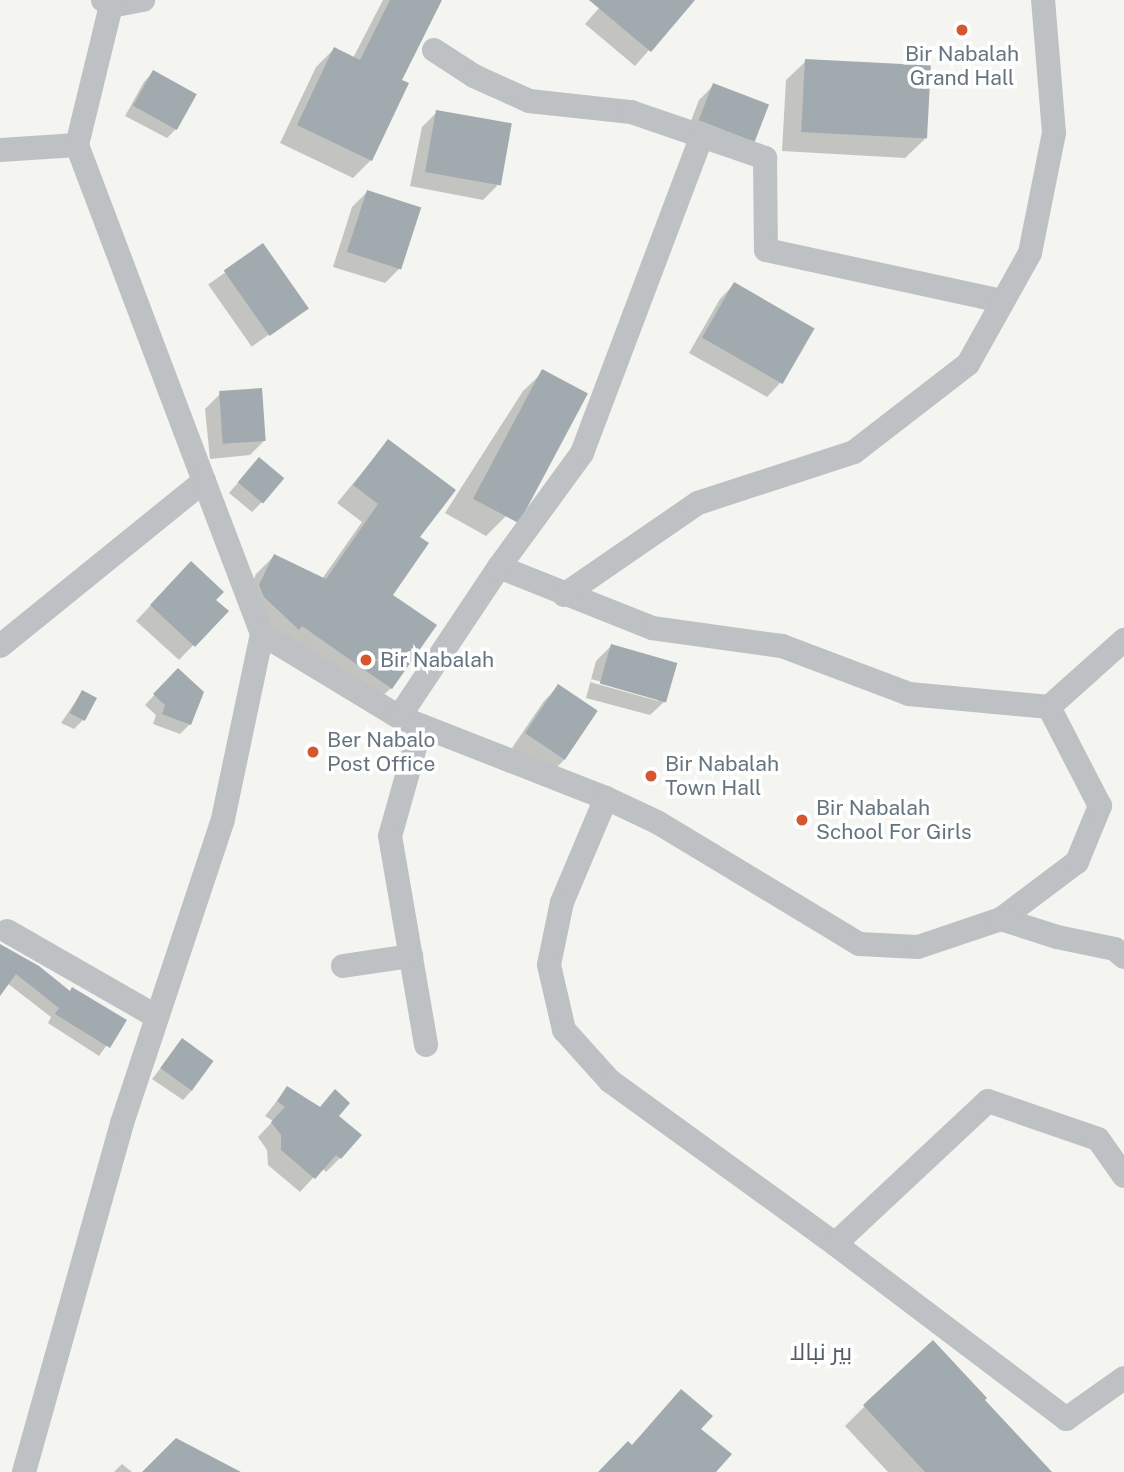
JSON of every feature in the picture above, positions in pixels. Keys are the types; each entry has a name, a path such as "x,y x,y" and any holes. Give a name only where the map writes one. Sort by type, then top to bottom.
{"street":[{"path":"24,1472 121,1123 223,819 262,634 77,145 107,3 143,0"},
{"path":"564,595 698,503 854,453 968,364 1030,253 1054,133 1043,0"},
{"path":"433,50 474,76 529,102 631,112 765,158 766,250 1001,301"},
{"path":"426,1045 390,836 410,722 499,567 582,453 702,136"},
{"path":"0,150 77,145"},
{"path":"0,646 204,481"},
{"path":"499,567 652,628 782,646 909,694 1049,708 1124,640"},
{"path":"262,634 410,722 606,798 657,822 859,944 918,947 1001,919 1077,862 1100,806 1049,708"},
{"path":"606,798 562,902 549,965 564,1030 610,1081 835,1244 1066,1419 1124,1378"},
{"path":"1001,919 1057,937 1121,950"},
{"path":"7,931 157,1017"},
{"path":"343,965 411,956"},
{"path":"835,1244 988,1101 1098,1139 1124,1177"}],"building":[{"path":"390,0 442,0 402,80 409,83 372,161 297,125 334,47 360,60"},
{"path":"589,0 695,0 651,52"},
{"path":"805,59 931,66 927,138 801,132"},
{"path":"153,70 197,94 177,130 133,106"},
{"path":"713,83 769,105 755,142 699,120"},
{"path":"436,110 512,123 501,185 425,172"},
{"path":"367,190 421,208 401,269 347,252"},
{"path":"263,243 309,309 270,336 224,271"},
{"path":"734,282 815,328 783,384 702,337"},
{"path":"542,369 588,393 519,523 473,499"},
{"path":"262,388 266,441 223,444 219,391"},
{"path":"388,439 456,490 420,537 429,543 393,595 437,625 392,689 302,626 299,630 264,597 259,585 274,554 326,579 378,504 353,485"},
{"path":"259,457 284,478 263,503 238,482"},
{"path":"191,561 224,592 216,600 229,611 195,647 150,605"},
{"path":"611,644 677,663 666,702 600,683"},
{"path":"178,668 204,692 191,725 162,714 165,705 153,694"},
{"path":"558,684 598,711 565,760 525,733"},
{"path":"82,690 97,698 85,721 70,713"},
{"path":"0,944 39,966 70,991 72,987 127,1020 110,1048 55,1014 59,1008 16,974 0,996"},
{"path":"182,1038 214,1061 192,1091 160,1068"},
{"path":"287,1086 320,1107 335,1089 350,1103 339,1116 362,1135 341,1159 336,1155 315,1179 281,1150 281,1135 271,1122 285,1107 277,1101"},
{"path":"933,1340 1052,1472 925,1472 863,1405"},
{"path":"681,1389 713,1416 701,1429 732,1454 716,1472 598,1472 628,1441 632,1445"},
{"path":"176,1438 241,1472 142,1472"}],"place":[{"name":"Bir Nabalah Grand Hall","path":"962,30"},
{"name":"Bir Nabalah","path":"366,660"},
{"name":"Ber Nabalo Post Office","path":"313,752"},
{"name":"Bir Nabalah Town Hall","path":"651,776"},
{"name":"Bir Nabalah School For Girls","path":"802,820"}],"district":[{"name":"بير نبالا","path":"821,1352"}]}
